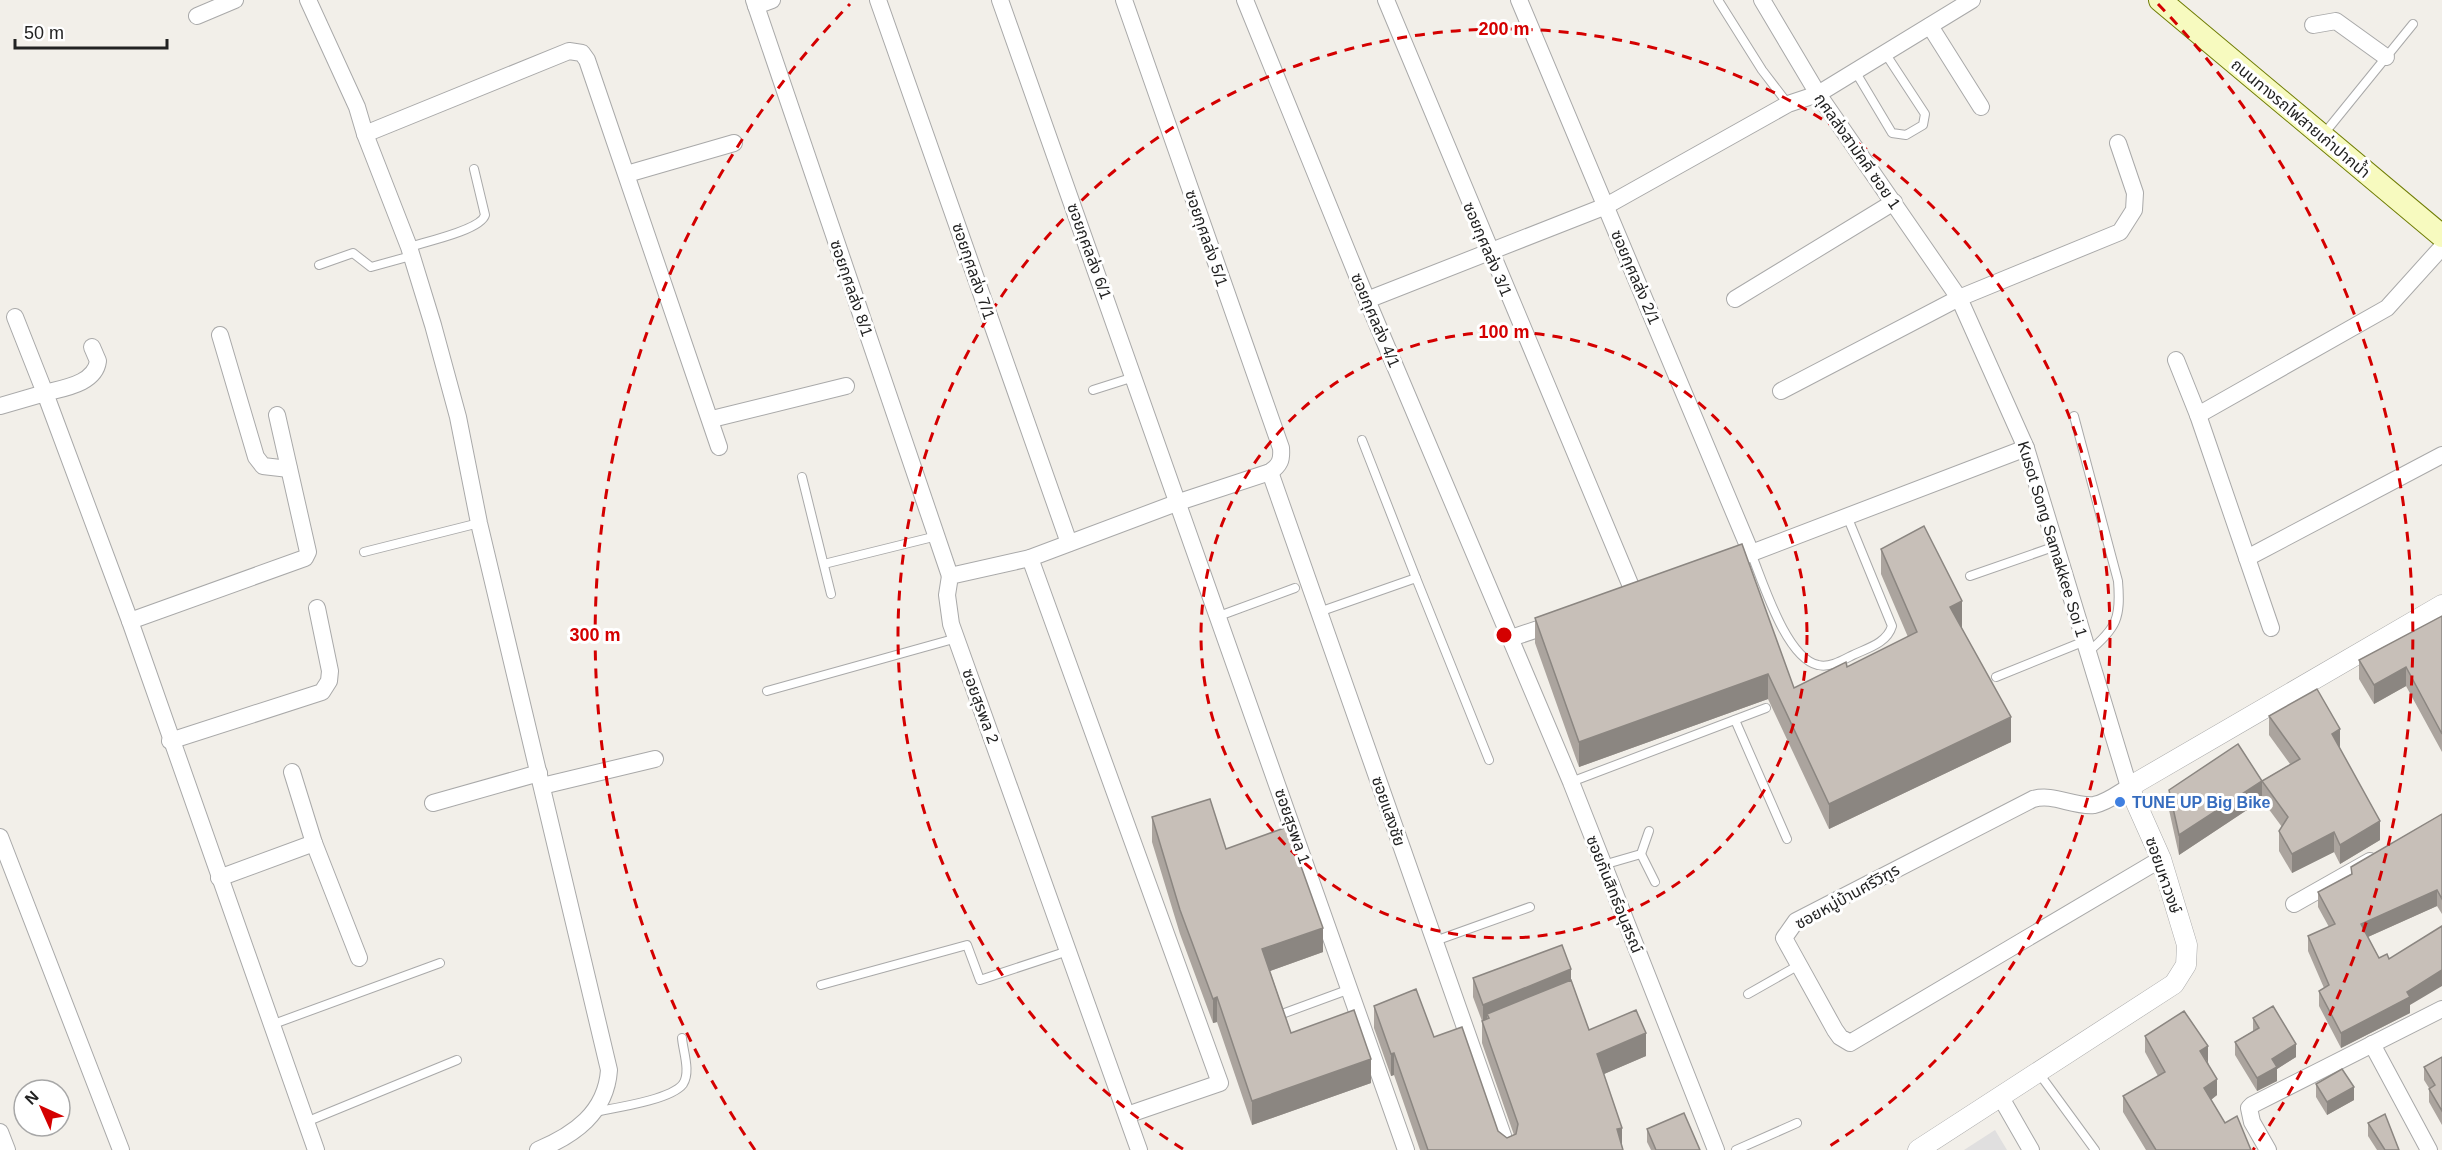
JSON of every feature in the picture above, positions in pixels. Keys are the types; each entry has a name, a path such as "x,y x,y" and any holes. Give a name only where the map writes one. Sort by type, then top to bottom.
{"main road":[{"name":"ถนนทางรถไฟสายเก่าปากน้ำ","path":"2160,0 2442,236"}],"street":[{"path":"197,16 235,0"},
{"path":"308,0 357,106 364,134 410,252 458,417 479,523 609,1070 608,1087 586,1123 556,1142 537,1150"},
{"path":"755,3 772,0"},
{"name":"ซอยกุศลส่ง 7/1","path":"878,0 1069,543"},
{"name":"ซอยกุศลส่ง 6/1","path":"1000,0 1179,502"},
{"name":"ซอยกุศลส่ง 5/1","path":"1124,0 1281,448 1282,458 1278,466 1270,472"},
{"name":"ซอยกุศลส่ง 4/1","path":"1245,0 1367,300 1511,638"},
{"name":"ซอยกุศลส่ง 3/1","path":"1386,0 1629,598 1656,589"},
{"name":"ซอยกุศลส่ง 2/1","path":"1519,0 1751,553"},
{"name":"กุศลส่งสามัคคี ซอย 1","path":"1762,0 1818,94 1959,298"},
{"path":"1367,300 1606,206 1788,104 1818,94 1972,0"},
{"name":"ซอยกุศลส่ง 8/1","path":"755,3 950,576"},
{"path":"2313,25 2336,21 2386,57"},
{"path":"1930,26 1981,107"},
{"path":"364,134 569,51 577,50 587,60 712,419 719,447"},
{"path":"627,174 734,143"},
{"path":"1781,391 1959,298 2120,232 2134,210 2135,194 2118,143"},
{"path":"1735,299 1894,201"},
{"path":"2198,415 2387,308 2442,247"},
{"name":"Kusot Song Samakkee Soi 1","path":"1959,298 2026,448 2129,787"},
{"path":"15,317 130,621 170,741 316,1150"},
{"path":"220,335 256,458 263,466 289,469"},
{"path":"0,406 81,382 94,373 98,362 92,347"},
{"path":"2176,360 2198,415 2271,628"},
{"path":"712,419 846,386"},
{"path":"130,621 305,558 308,552 277,415"},
{"path":"1730,561 2026,448"},
{"path":"2247,558 2442,455"},
{"path":"950,576 1030,558 1179,502 1270,472"},
{"name":"ซอยแสงชัย","path":"1270,472 1435,941 1474,1035 1508,1150"},
{"name":"ซอยสุรพล 1","path":"1179,502 1407,1150"},
{"path":"1030,558 1220,1083 1127,1115"},
{"name":"ซอยสุรพล 2","path":"950,576 949,610 957,638 1139,1150"},
{"path":"2129,787 2442,605"},
{"path":"170,741 322,692 329,681 330,671 317,608"},
{"path":"1511,638 1567,619"},
{"name":"ซอยกันสิทธ์อนุสรณ์","path":"1511,638 1716,1150"},
{"path":"434,803 540,779 655,759"},
{"path":"292,772 314,843 359,958"},
{"name":"ซอยมหาวงษ์","path":"1918,1150 2174,984 2182,974 2186,965 2187,945 2161,859 2129,787"},
{"name":"ซอยหมู่บ้านศรีวิฑูร","path":"2129,787 2094,805 2075,804 2045,796 2033,799 1796,921 1784,938 1835,1030 1840,1037 1850,1043 2161,859"},
{"path":"0,837 121,1150"},
{"path":"219,878 314,843"},
{"path":"2294,904 2387,850"},
{"path":"2268,1150 2252,1122 2249,1108 2252,1105 2442,1009"},
{"path":"2372,1044 2429,1150"},
{"path":"2000,1096 2031,1150"},
{"path":"0,1132 7,1150"}],"lane":[{"path":"1718,0 1762,70 1788,104"},
{"path":"2322,136 2414,24"},
{"path":"1855,71 1892,133 1906,135 1923,125 1925,114 1885,53"},
{"path":"319,265 353,253 371,267 474,227 484,220 484,206 474,169"},
{"path":"1093,390 1135,377"},
{"path":"1996,677 2106,638 2115,626 2120,608 2118,581 2074,416"},
{"path":"1362,440 1489,760"},
{"path":"802,477 831,594"},
{"path":"1751,553 1780,621 1799,654 1820,666 1834,664 1886,638 1892,626 1847,516"},
{"path":"364,552 479,523"},
{"path":"824,564 937,536"},
{"path":"1970,576 2056,546"},
{"path":"1319,612 1416,578"},
{"path":"1219,616 1295,588"},
{"path":"767,691 957,638"},
{"path":"1570,782 1766,708"},
{"path":"1735,720 1787,839"},
{"path":"1649,831 1641,854 1655,882"},
{"path":"1603,865 1641,854"},
{"path":"1435,941 1530,907"},
{"path":"821,985 967,945 980,980 1068,951"},
{"path":"271,1025 440,963"},
{"path":"1748,994 1800,965"},
{"path":"1282,1014 1350,989"},
{"path":"594,1112 642,1101 677,1089 683,1084 686,1071 682,1038"},
{"path":"306,1122 457,1060"},
{"path":"2038,1072 2095,1150"},
{"path":"1736,1150 1797,1123"}],"shaded area":[{"path":"1995,1130 2007,1150 1964,1150"}],"building":[{"path":"1924,526 1962,601 1950,607 2011,717 1829,804 1768,674 1579,742 1535,618 1742,544 1794,688 1846,662 1847,667 1917,632 1881,549"},
{"path":"2442,616 2442,734 2406,667 2374,685 2359,660"},
{"path":"2317,689 2340,729 2332,734 2380,821 2340,845 2334,832 2292,854 2279,831 2288,817 2262,781 2300,759 2269,716"},
{"path":"2238,744 2262,781 2179,835 2169,790"},
{"path":"1210,799 1226,849 1287,827 1323,928 1262,949 1291,1033 1354,1010 1371,1059 1252,1101 1217,997 1213,999 1180,910 1152,817"},
{"path":"2442,814 2442,899 2437,890 2361,924 2379,958 2387,954 2389,959 2442,926 2442,970 2407,992 2410,997 2341,1033 2319,991 2329,985 2308,936 2335,924 2318,892 2352,874 2351,867"},
{"path":"1562,945 1571,969 1483,1005 1473,978"},
{"path":"1571,980 1589,1030 1636,1010 1646,1033 1597,1054 1622,1128 1617,1129 1623,1150 1428,1150 1394,1053 1391,1054 1374,1006 1416,989 1434,1037 1462,1027 1498,1131 1507,1138 1516,1134 1518,1124 1482,1021 1489,1018 1487,1014"},
{"path":"2273,1006 2296,1044 2272,1059 2277,1067 2257,1078 2235,1042 2259,1028 2253,1018"},
{"path":"2184,1011 2208,1046 2200,1051 2217,1079 2204,1088 2225,1123 2237,1116 2251,1150 2156,1150 2123,1096 2165,1072 2145,1036"},
{"path":"2442,1057 2442,1111 2429,1089 2435,1085 2424,1067"},
{"path":"2342,1069 2354,1087 2327,1102 2316,1084"},
{"path":"1684,1113 1700,1150 1656,1150 1647,1129"},
{"path":"2385,1114 2399,1150 2385,1150 2368,1123"}],"place":[{"name":"TUNE UP Big Bike","path":"2120,802"}]}
